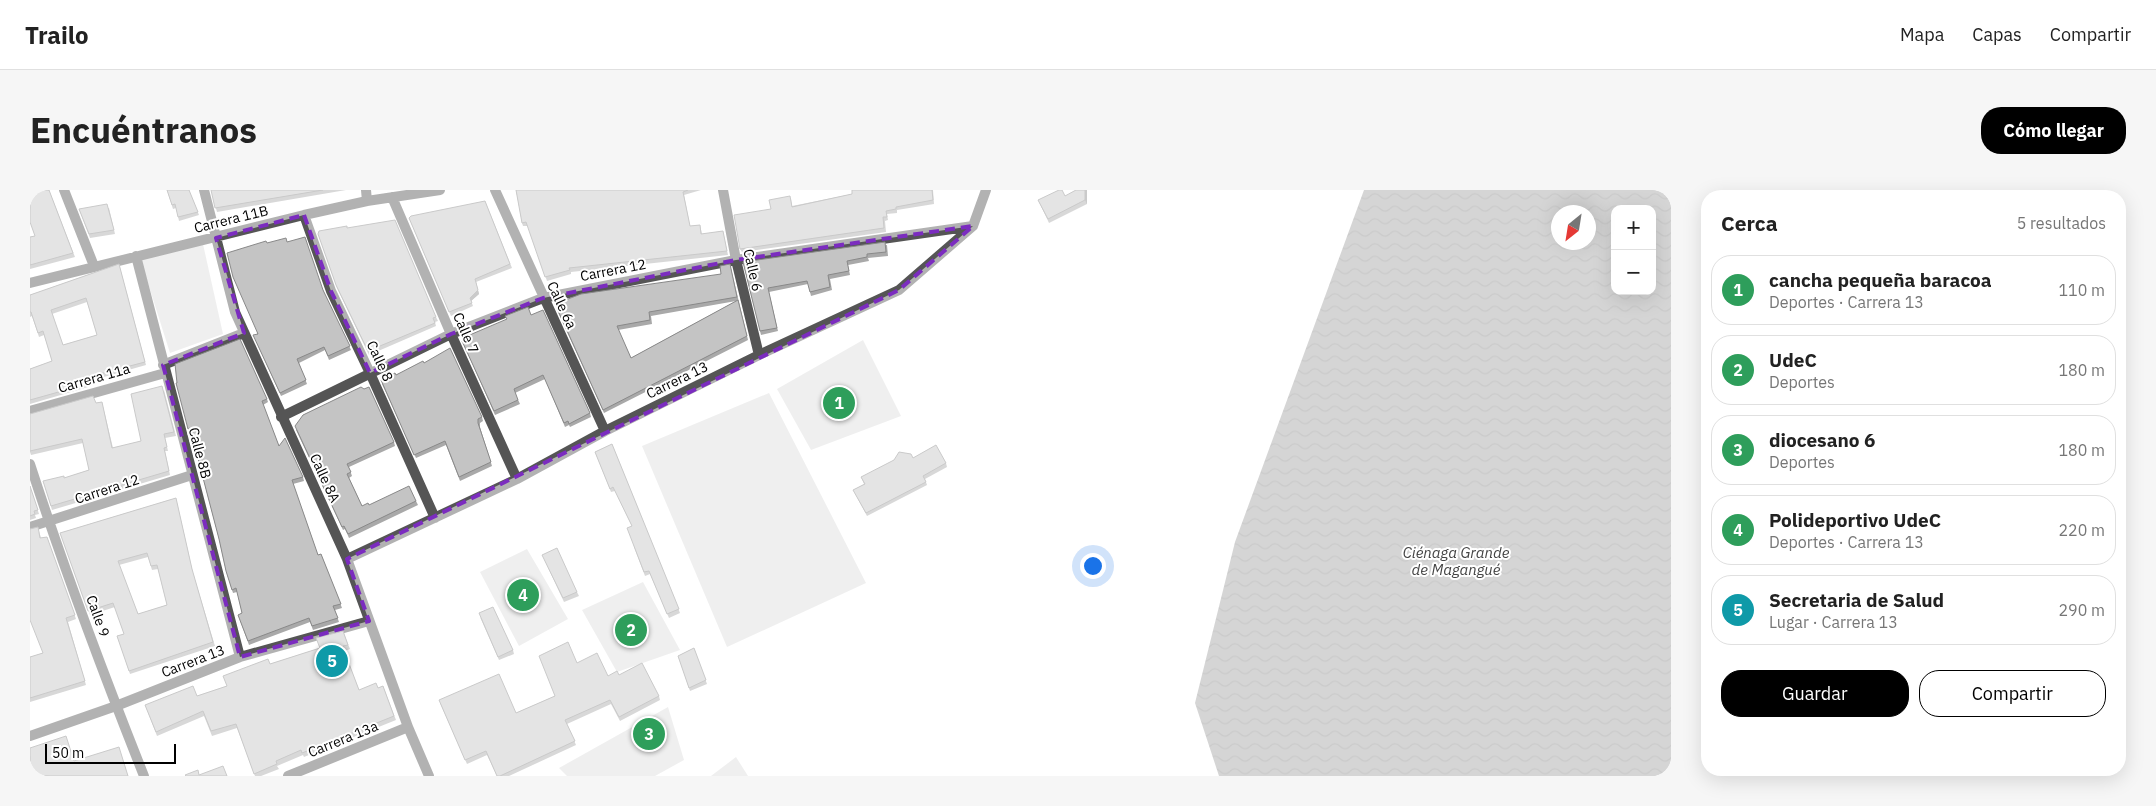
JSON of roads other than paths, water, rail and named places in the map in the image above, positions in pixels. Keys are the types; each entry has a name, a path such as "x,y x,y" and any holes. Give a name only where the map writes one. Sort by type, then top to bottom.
{"street":[{"path":"64,190 94,266"},
{"name":"Calle 8A","path":"204,190 234,312 347,559 408,727 429,776"},
{"path":"366,190 367,201"},
{"name":"Carrera 11B","path":"30,283 304,215 367,201 440,190"},
{"name":"Calle 6a","path":"495,190 605,431"},
{"name":"Calle 6","path":"723,190 736,260 760,356"},
{"path":"974,226 986,190"},
{"name":"Calle 7","path":"392,197 451,334 517,479"},
{"name":"Calle 8","path":"304,215 331,291 370,373 434,518"},
{"name":"Carrera 12","path":"281,418 451,334 543,298 736,260 974,226"},
{"name":"Carrera 13","path":"347,559 517,479 605,431 899,290 974,226"},
{"name":"Calle 8B","path":"136,256 240,657"},
{"name":"Carrera 11a","path":"30,411 164,369 244,333"},
{"name":"Calle 9","path":"30,464 49,522 116,706 144,776"},
{"name":"Carrera 12","path":"30,528 192,475"},
{"name":"Carrera 13","path":"30,736 116,706 240,657 369,621"},
{"name":"Carrera 13a","path":"288,776 408,727"}],"water":[{"name":"Ciénaga Grande de Magangué","path":"1364,190 1671,190 1671,776 1219,776 1195,703 1235,542"}],"place":[{"name":"cancha pequeña baracoa","path":"839,403"},
{"name":"Polideportivo UdeC","path":"523,595"},
{"name":"UdeC","path":"631,630"},
{"name":"Secretaria de Salud","path":"332,661"},
{"name":"diocesano 6","path":"649,734"}]}
